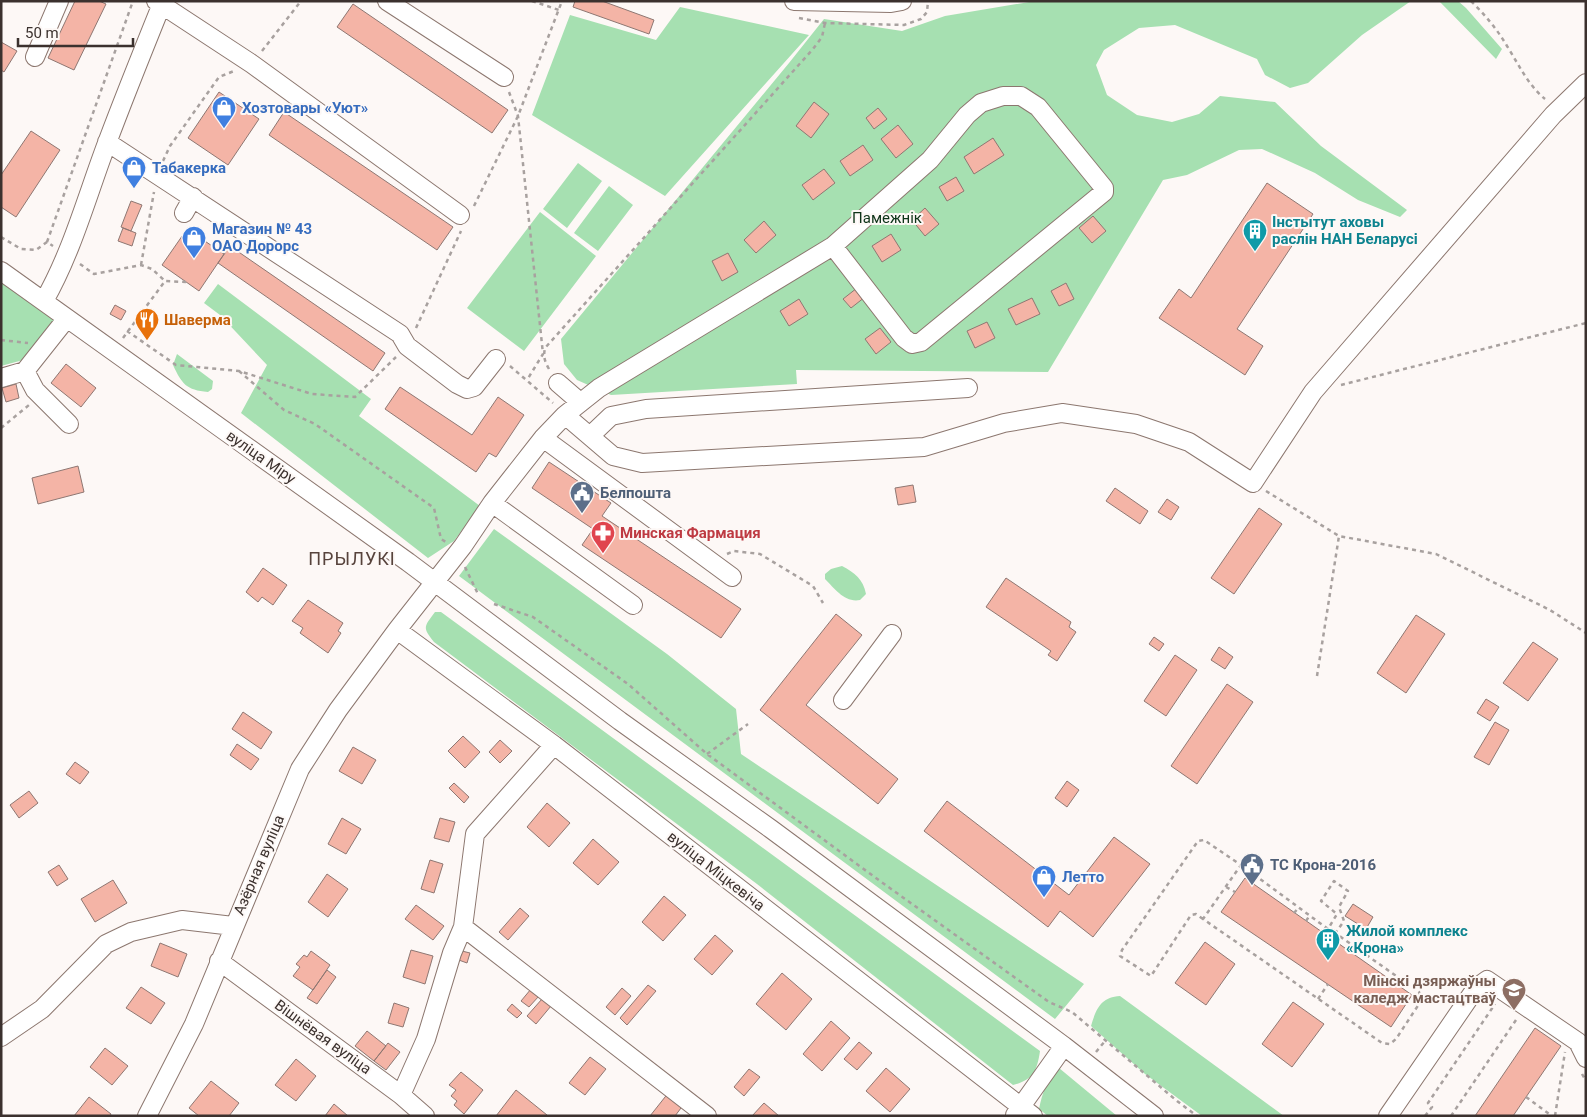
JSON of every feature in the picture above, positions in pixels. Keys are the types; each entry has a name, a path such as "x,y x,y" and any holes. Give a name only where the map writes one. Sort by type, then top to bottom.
{"street":[{"path":"35,57 59,1"},
{"path":"387,1 504,77"},
{"path":"794,1 891,3 902,1"},
{"path":"44,302 67,255 160,2 252,64 465,218"},
{"path":"565,414 614,456 642,463 924,447 1004,423 1062,413 1136,424 1189,442 1253,483 1313,392 1558,110 1586,83"},
{"name":"Азёрная вуліца","path":"147,1116 194,1024 233,926 300,769 338,710 397,630 458,552 492,503 543,438 565,414 599,388 833,246 930,160 967,115 981,103 1003,96 1021,96 1038,107 1104,188 1104,192 921,342 912,344 904,338 833,246"},
{"path":"107,142 400,334 408,346 457,384 467,388 474,387 496,359"},
{"path":"184,213 193,198"},
{"name":"вуліца Міру","path":"1,271 434,581 482,605 620,721 771,829 1064,1046 1154,1116"},
{"path":"1,378 25,371 67,318"},
{"path":"25,371 35,390 69,424"},
{"path":"558,383 580,402"},
{"path":"590,436 610,416 646,408 968,388"},
{"path":"543,438 732,577"},
{"path":"492,503 633,605"},
{"name":"вуліца Міцкевіча","path":"397,630 554,745 1023,1113"},
{"path":"843,700 892,634"},
{"path":"401,1095 426,1039 452,953 463,927 475,834 554,745"},
{"path":"1,1038 42,1009 106,944 131,932 182,920 233,926"},
{"path":"463,927 707,1116"},
{"name":"Вішнёвая вуліца","path":"219,961 401,1095 426,1116"},
{"path":"1388,1116 1476,988 1487,980 1578,1042 1584,1066"},
{"path":"1023,1113 1064,1046"}],"path":[{"path":"47,242 133,1"},
{"path":"141,265 157,174 170,146 219,76 252,64 301,1"},
{"path":"532,1 559,10"},
{"path":"127,331 176,364 239,371 312,394 355,397 408,346 465,218 518,116 562,1"},
{"path":"1471,1 1487,17 1524,75 1539,94 1558,110"},
{"path":"527,380 552,341 813,49 822,37 825,23"},
{"path":"504,77 518,116 545,362 558,383"},
{"path":"115,353 127,331 165,281 186,282"},
{"path":"1341,385 1586,323"},
{"path":"1,340 44,346"},
{"path":"496,359 527,380 565,414"},
{"path":"239,371 284,410 315,424 434,508 441,539 458,552 482,605 533,617 628,684 708,754 880,882 1049,1002 1072,1012 1177,1101 1198,1116"},
{"path":"1,428 41,396"},
{"path":"1253,483 1339,536 1436,554 1550,610 1586,633"},
{"path":"1317,676 1339,536"},
{"path":"712,562 734,551 760,554 814,586 823,603"},
{"path":"708,754 748,724"},
{"path":"1198,840 1204,840 1241,865 1328,929 1337,914 1321,901 1334,881 1348,892 1339,907 1344,921 1336,932 1419,992 1420,1001 1396,1039 1390,1044 1382,1043 1196,914 1191,915 1151,976 1120,956 1122,950 1198,840"},
{"path":"1203,919 1241,865"},
{"path":"1226,887 1235,892"},
{"path":"1294,913 1299,908"},
{"path":"1306,921 1310,916"},
{"path":"1392,982 1397,976"},
{"path":"1318,999 1328,984"},
{"path":"1426,1116 1432,1107 1428,1103 1499,998"},
{"path":"1451,1116 1521,1013"},
{"path":"1526,1097 1554,1116 1566,1043"},
{"path":"1584,1066 1586,1081"}],"green space":[{"name":"Памежнік","path":"1035,1 1411,1 1362,35 1308,83 1290,88 1265,75 1257,59 1175,25 1139,28 1104,50 1096,65 1107,95 1137,115 1172,122 1199,114 1220,96 1275,102 1321,146 1407,210 1400,217 1358,200 1315,173 1262,149 1239,150 1187,175 1163,180 1048,372 796,370 797,384 611,395 577,380 564,364 561,339 824,19 902,31 945,16"},
{"path":"1439,1 1458,1 1466,8 1502,49 1496,59"},
{"path":"680,7 809,35 665,196 532,115 570,15 656,40"},
{"path":"578,163 602,181 567,228 543,209"},
{"path":"609,186 633,205 598,251 574,233"},
{"path":"540,212 596,256 524,351 467,308"},
{"path":"1,276 70,326 49,353 1,366"},
{"path":"218,284 371,399 359,416 480,506 454,541 428,558 241,413 267,365 220,315 204,303"},
{"path":"177,354 213,381 212,389 208,392 195,390 182,381 173,365"},
{"path":"494,529 667,654 736,709 741,754 1084,984 1055,1019 459,576"},
{"path":"842,566 861,580 866,594 860,600 845,597 825,579 825,574 831,569"},
{"path":"435,612 441,612 1040,1051 1033,1074 1020,1083 1013,1085 757,884 434,642 426,627"},
{"path":"1120,996 1284,1116 1202,1116 1145,1074 1091,1026 1100,1005 1108,999"},
{"path":"1059,1068 1117,1116 1048,1116 1039,1109 1046,1087 1051,1077"}],"building":[{"path":"75,1 99,1 106,4 74,70 48,58"},
{"path":"575,1 602,1 654,20 649,34 573,7"},
{"path":"353,4 508,110 492,133 337,27"},
{"path":"1,42 17,51 4,72 1,70"},
{"name":"Хозтовары «Уют»","path":"219,92 259,119 228,165 188,138"},
{"path":"814,102 829,114 811,138 796,126"},
{"path":"878,108 887,119 874,129 866,118"},
{"path":"284,112 453,227 437,250 269,135"},
{"path":"898,125 913,144 896,158 881,139"},
{"path":"31,131 60,150 16,217 1,207 1,175"},
{"path":"993,138 1004,155 974,174 964,157"},
{"path":"863,145 873,160 850,176 840,161"},
{"path":"824,169 835,183 813,200 802,185"},
{"path":"956,177 964,191 947,201 939,187"},
{"name":"Інстытут аховы раслін НАН Беларусі","path":"1267,183 1313,214 1237,329 1263,346 1245,375 1159,318 1179,289 1191,298"},
{"path":"131,201 142,205 131,231 121,227"},
{"path":"925,208 939,224 925,236 912,220"},
{"path":"1093,216 1106,231 1092,243 1079,228"},
{"path":"764,221 776,235 756,253 744,240"},
{"path":"123,228 136,233 132,246 118,241"},
{"name":"Магазин № 43 ОАО Дорорс","path":"187,229 224,254 199,291 162,265"},
{"path":"891,234 901,250 882,262 872,246"},
{"path":"230,246 385,353 373,371 218,263"},
{"path":"728,253 738,272 722,281 712,261"},
{"path":"1066,283 1074,299 1059,306 1051,291"},
{"path":"857,288 865,297 851,308 843,299"},
{"path":"1032,298 1040,314 1016,325 1008,309"},
{"path":"799,299 808,314 789,326 780,311"},
{"path":"115,305 126,311 121,320 110,314"},
{"path":"987,322 995,338 975,348 967,331"},
{"path":"880,328 891,342 876,354 865,339"},
{"path":"66,364 96,388 81,407 51,383"},
{"path":"16,384 19,398 6,402 2,388"},
{"path":"400,387 472,435 498,397 524,415 496,457 489,453 476,472 385,409"},
{"path":"549,462 611,503 602,516 741,609 721,638 582,545 593,529 532,488"},
{"path":"78,466 84,492 38,504 32,478"},
{"path":"913,485 916,502 898,505 895,488"},
{"path":"1115,488 1148,511 1140,524 1106,501"},
{"path":"1167,499 1179,507 1171,520 1158,512"},
{"path":"1259,508 1282,524 1234,594 1211,578"},
{"path":"263,568 287,585 273,605 262,597 258,602 246,592"},
{"path":"1006,578 1071,622 1069,627 1076,632 1057,661 1048,655 1051,651 986,607"},
{"path":"308,600 343,623 338,631 341,633 328,653 300,633 303,628 292,621"},
{"path":"836,614 862,635 806,705 898,779 878,804 760,710"},
{"path":"1416,615 1445,634 1406,693 1377,673"},
{"path":"1154,637 1164,644 1159,651 1149,644"},
{"path":"1533,642 1558,659 1528,701 1503,683"},
{"path":"1219,647 1233,657 1225,669 1211,660"},
{"path":"1175,655 1197,670 1166,716 1144,701"},
{"path":"1227,684 1253,702 1197,784 1171,766"},
{"path":"1486,699 1499,707 1490,721 1477,713"},
{"path":"243,712 272,732 261,749 232,729"},
{"path":"1495,722 1509,730 1489,765 1474,757"},
{"path":"463,736 480,752 465,768 448,751"},
{"path":"500,740 512,751 500,763 489,752"},
{"path":"237,744 259,759 251,770 230,755"},
{"path":"353,747 376,760 362,784 339,771"},
{"path":"75,762 89,772 80,784 66,774"},
{"path":"1067,781 1079,790 1067,807 1055,798"},
{"path":"454,783 469,797 464,803 449,788"},
{"path":"29,791 38,803 19,818 10,805"},
{"path":"947,801 1069,895 1114,837 1150,864 1093,937 1060,911 1048,927 924,831"},
{"path":"547,803 570,823 549,847 527,827"},
{"path":"342,818 361,829 346,854 328,844"},
{"path":"440,818 455,822 449,842 434,838"},
{"path":"593,839 619,862 598,885 573,863"},
{"path":"430,860 443,864 434,893 421,889"},
{"path":"59,865 68,879 57,886 48,872"},
{"path":"327,874 348,889 328,917 308,902"},
{"name":"Жилой комплекс «Крона»","path":"1245,878 1412,995 1391,1027 1221,912"},
{"path":"113,880 127,903 95,922 81,899"},
{"path":"664,896 686,915 663,941 642,922"},
{"path":"1353,904 1373,917 1366,929 1345,916"},
{"path":"416,905 444,926 433,940 405,919"},
{"path":"520,908 529,916 508,940 499,932"},
{"path":"715,935 733,951 712,975 694,959"},
{"path":"1205,942 1235,964 1206,1005 1175,983"},
{"path":"160,943 187,954 178,977 151,966"},
{"path":"411,950 433,956 425,984 403,977"},
{"path":"458,950 470,953 467,963 456,959"},
{"path":"311,951 330,965 313,990 293,976 300,967 296,964 304,955 307,957"},
{"path":"327,970 336,977 317,1004 307,998"},
{"path":"782,973 812,999 786,1030 756,1004"},
{"path":"648,985 656,991 627,1025 620,1018"},
{"path":"141,987 165,1003 151,1024 126,1008"},
{"path":"622,988 631,996 615,1015 606,1007"},
{"path":"531,989 539,996 529,1007 521,1001"},
{"path":"542,999 551,1006 536,1024 527,1016"},
{"path":"1293,1002 1324,1024 1292,1067 1262,1044"},
{"path":"394,1003 409,1008 403,1027 388,1023"},
{"path":"512,1004 522,1013 517,1018 507,1010"},
{"path":"831,1021 850,1038 822,1071 803,1054"},
{"name":"Мінскі дзяржаўны каледж мастацтваў","path":"1535,1028 1561,1046 1513,1116 1475,1116"},
{"path":"367,1031 386,1046 374,1061 355,1046"},
{"path":"859,1042 872,1053 857,1070 844,1059"},
{"path":"388,1043 400,1052 386,1070 374,1061"},
{"path":"105,1048 128,1066 112,1085 90,1067"},
{"path":"590,1057 606,1069 585,1095 569,1083"},
{"path":"296,1059 316,1076 296,1101 275,1085"},
{"path":"886,1068 910,1089 890,1112 866,1091"},
{"path":"749,1069 760,1077 744,1096 734,1087"},
{"path":"461,1072 483,1090 464,1114 454,1105 457,1101 451,1096 456,1090 449,1085"},
{"path":"211,1081 239,1103 229,1116 199,1116 189,1108"},
{"path":"516,1090 547,1115 496,1116"},
{"path":"669,1092 684,1104 675,1116 650,1116"},
{"path":"89,1097 111,1114 110,1116 74,1116"},
{"path":"764,1103 779,1116 752,1116"},
{"path":"334,1104 348,1116 325,1116"}],"place":[{"name":"Хозтовары «Уют»","path":"224,129"},
{"name":"Табакерка","path":"134,189"},
{"name":"Інстытут аховы раслін НАН Беларусі","path":"1255,252"},
{"name":"Магазин № 43 ОАО Дорорс","path":"194,259"},
{"name":"Шаверма","path":"147,341"},
{"name":"Белпошта","path":"582,514"},
{"name":"Минская Фармация","path":"603,554"},
{"name":"ТС Крона-2016","path":"1252,886"},
{"name":"Летто","path":"1044,898"},
{"name":"Жилой комплекс «Крона»","path":"1328,961"},
{"name":"Мінскі дзяржаўны каледж мастацтваў","path":"1514,1011"}],"district":[{"name":"ПРЫЛУКІ","path":"352,559"}]}
